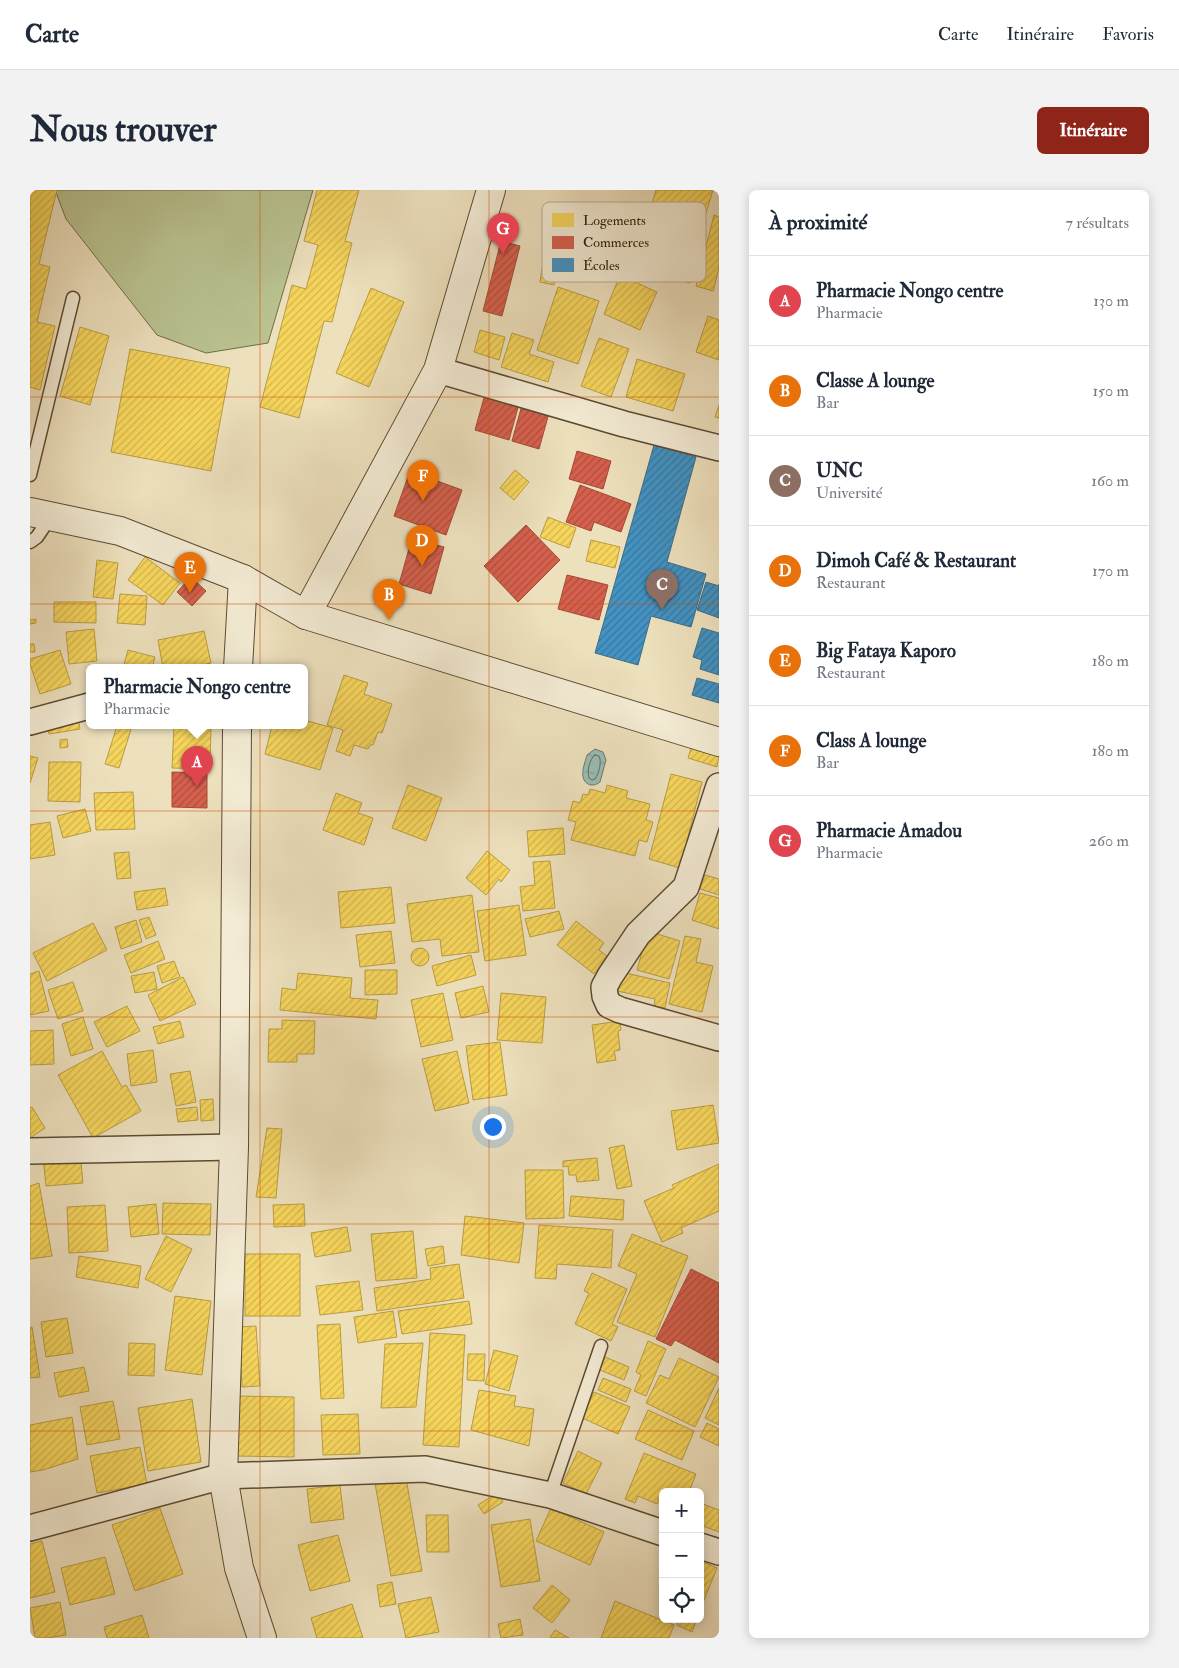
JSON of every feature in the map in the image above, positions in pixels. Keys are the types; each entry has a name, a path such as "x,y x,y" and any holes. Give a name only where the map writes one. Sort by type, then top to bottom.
{"street":[{"path":"306,615 438,370 491,190"},
{"path":"438,370 624,424 719,448"},
{"path":"41,514 120,531 243,579 306,615 719,742"},
{"path":"238,664 243,579"},
{"path":"30,722 86,707"},
{"path":"237,729 234,1147 223,1476 239,1568 262,1638"},
{"path":"719,786 686,887 638,934 604,987 609,1005 620,1010 719,1038"},
{"path":"30,1151 234,1147"},
{"path":"30,1528 223,1476 425,1469 550,1495 659,1532"},
{"path":"704,1547 719,1552"}],"lane":[{"path":"30,475 72,298"},
{"path":"30,542 37,537 41,514"},
{"path":"550,1495 601,1346"}],"green space":[{"path":"55,190 313,190 268,343 206,353 157,335 66,219"}],"water":[{"path":"595,749 603,752 606,760 600,782 591,785 583,778 583,770 587,755"}],"building: Logements":[{"path":"30,190 57,190 39,264 50,267 37,322 55,326 40,390 30,387"},
{"path":"317,190 359,190 345,241 352,243 332,322 324,321 299,418 260,407 292,285 306,289 318,245 304,241"},
{"path":"656,190 713,190 706,213 706,202 653,202"},
{"path":"714,215 719,217 719,268 713,291 696,286 697,282 706,282 706,247"},
{"path":"542,268 542,282 555,282 554,285 540,282"},
{"path":"617,282 635,282 657,292 640,330 604,314"},
{"path":"558,287 599,301 578,364 537,350"},
{"path":"371,288 404,302 369,387 336,373"},
{"path":"708,316 719,320 719,360 696,352"},
{"path":"80,327 109,336 90,405 60,396"},
{"path":"480,330 505,337 499,360 474,352"},
{"path":"512,333 534,340 529,354 554,362 548,382 501,367"},
{"path":"599,338 629,349 611,397 581,386"},
{"path":"130,349 230,368 211,471 111,452"},
{"path":"637,359 685,374 673,411 626,397"},
{"path":"719,405 719,418 715,417"},
{"path":"515,470 529,482 514,500 500,488"},
{"path":"548,517 576,528 569,548 540,537"},
{"path":"591,540 620,547 615,568 586,561"},
{"path":"145,557 180,583 163,605 128,580"},
{"path":"97,560 118,563 113,599 93,597"},
{"path":"120,594 147,596 145,625 117,623"},
{"path":"54,602 96,602 96,623 54,622"},
{"path":"36,619 36,623 30,624 30,620"},
{"path":"94,629 97,661 69,664 66,632"},
{"path":"204,631 211,663 162,664 158,640"},
{"path":"30,644 34,644 35,652 30,652"},
{"path":"60,650 71,684 40,694 30,659"},
{"path":"128,650 155,657 153,664 124,664"},
{"path":"344,675 368,683 364,694 392,704 382,733 378,732 373,745 370,745 368,749 354,745 350,756 336,751 343,730 327,725"},
{"path":"78,718 80,729 49,734 47,724"},
{"path":"308,721 333,728 320,770 265,754 271,729 308,729"},
{"path":"116,729 131,729 119,768 105,764"},
{"path":"174,729 211,729 210,769 172,768"},
{"path":"67,739 68,747 60,748 60,740"},
{"path":"692,745 719,754 717,767 688,758"},
{"path":"30,756 38,758 30,783"},
{"path":"49,762 81,762 80,802 48,801"},
{"path":"671,774 702,782 680,868 649,859"},
{"path":"408,785 442,798 426,841 392,828"},
{"path":"607,785 628,791 626,798 650,804 646,820 653,822 647,842 639,840 635,856 571,840 576,822 568,820 573,801 580,803 583,794 588,795 590,789 605,793"},
{"path":"133,792 135,829 96,830 94,793"},
{"path":"336,793 362,803 358,813 373,818 364,845 323,830"},
{"path":"85,809 91,831 63,838 57,816"},
{"path":"50,822 55,855 30,859 30,825"},
{"path":"563,828 565,854 529,857 527,831"},
{"path":"487,851 510,870 501,882 499,879 486,895 466,878"},
{"path":"129,852 131,878 117,879 114,853"},
{"path":"550,861 555,908 523,911 520,887 535,885 533,862"},
{"path":"705,875 719,879 719,895 700,889"},
{"path":"391,887 395,923 341,928 338,892"},
{"path":"165,888 168,905 137,910 134,892"},
{"path":"700,893 719,898 719,929 692,920"},
{"path":"472,895 479,952 442,956 440,939 412,942 407,904"},
{"path":"519,905 526,955 485,961 477,911"},
{"path":"559,911 564,929 530,937 525,919"},
{"path":"149,917 156,935 146,939 139,920"},
{"path":"136,920 142,942 121,949 115,927"},
{"path":"576,921 604,943 599,950 607,956 594,974 557,945"},
{"path":"93,923 107,950 47,981 33,953"},
{"path":"391,931 395,963 360,967 356,935"},
{"path":"648,931 680,941 669,979 637,970"},
{"path":"685,936 701,939 696,962 713,966 702,1012 669,1004"},
{"path":"158,941 165,959 131,973 124,955"},
{"path":"420,948 426,951 429,957 426,963 420,966 414,963 411,957 414,951"},
{"path":"471,955 476,975 437,986 432,966"},
{"path":"174,961 180,977 162,983 157,966"},
{"path":"365,970 397,970 397,994 365,995"},
{"path":"39,971 49,1011 30,1015 30,974"},
{"path":"154,972 157,989 135,993 131,976"},
{"path":"621,972 670,983 665,1008 654,1006 655,999 617,991"},
{"path":"298,973 352,978 350,998 378,1000 376,1019 280,1010 282,988 296,990"},
{"path":"183,977 196,1004 160,1021 148,995"},
{"path":"73,982 83,1011 58,1019 48,990"},
{"path":"483,986 489,1012 461,1018 455,993"},
{"path":"443,993 453,1040 421,1047 411,1000"},
{"path":"501,993 546,997 542,1043 497,1040"},
{"path":"127,1006 140,1031 107,1047 94,1022"},
{"path":"83,1017 93,1049 71,1056 62,1024"},
{"path":"282,1020 315,1021 314,1054 297,1054 297,1062 268,1062 269,1029 282,1029"},
{"path":"180,1021 184,1037 158,1044 153,1027"},
{"path":"620,1021 621,1030 618,1031 620,1050 614,1051 616,1060 597,1063 592,1025"},
{"path":"53,1030 54,1064 30,1065 30,1031"},
{"path":"500,1042 507,1095 473,1100 466,1046"},
{"path":"153,1050 157,1082 131,1086 127,1054"},
{"path":"102,1051 122,1087 126,1085 141,1111 93,1138 58,1075"},
{"path":"457,1051 469,1103 435,1111 422,1059"},
{"path":"190,1071 196,1102 176,1106 170,1074"},
{"path":"213,1099 214,1120 201,1121 200,1100"},
{"path":"713,1105 719,1143 677,1150 671,1111"},
{"path":"32,1107 45,1128 30,1138 30,1108"},
{"path":"197,1107 198,1120 178,1122 176,1109"},
{"path":"267,1128 282,1129 276,1198 256,1197"},
{"path":"624,1145 632,1186 617,1189 609,1148"},
{"path":"80,1153 83,1183 46,1186 43,1157"},
{"path":"597,1158 599,1180 577,1182 576,1175 569,1175 568,1166 563,1167 563,1161"},
{"path":"719,1164 719,1211 681,1228 683,1233 662,1242 644,1201 674,1188 672,1185"},
{"path":"525,1170 563,1170 564,1218 526,1219"},
{"path":"39,1183 52,1256 30,1259 30,1186"},
{"path":"571,1196 624,1200 623,1220 569,1216"},
{"path":"163,1203 211,1204 210,1235 162,1234"},
{"path":"156,1204 159,1234 131,1237 128,1207"},
{"path":"304,1204 305,1226 274,1227 273,1205"},
{"path":"105,1205 108,1251 69,1253 67,1207"},
{"path":"465,1216 524,1223 519,1263 461,1255"},
{"path":"539,1225 613,1230 611,1268 557,1264 556,1279 535,1278"},
{"path":"347,1227 351,1251 315,1257 311,1233"},
{"path":"413,1231 417,1278 376,1281 371,1234"},
{"path":"632,1234 688,1256 655,1337 617,1322 637,1274 618,1266"},
{"path":"166,1236 192,1249 171,1292 145,1279"},
{"path":"443,1246 445,1263 428,1266 425,1249"},
{"path":"245,1254 300,1254 300,1316 245,1316"},
{"path":"79,1256 141,1266 138,1288 76,1277"},
{"path":"459,1264 464,1298 377,1311 374,1288 431,1279 430,1268"},
{"path":"592,1273 627,1289 612,1324 618,1327 611,1341 575,1324 589,1293 584,1291"},
{"path":"359,1281 363,1310 320,1315 316,1286"},
{"path":"175,1296 211,1301 202,1375 165,1370"},
{"path":"469,1301 472,1324 402,1334 398,1311"},
{"path":"393,1311 397,1337 358,1343 354,1317"},
{"path":"67,1318 73,1353 46,1357 41,1322"},
{"path":"340,1324 344,1398 321,1399 317,1325"},
{"path":"256,1326 260,1386 242,1387 239,1327"},
{"path":"32,1327 40,1377 30,1378 30,1328"},
{"path":"430,1333 465,1335 459,1447 423,1445"},
{"path":"648,1341 666,1349 646,1396 634,1391 641,1375 636,1372"},
{"path":"129,1343 155,1344 154,1376 128,1375"},
{"path":"423,1343 416,1407 381,1408 385,1344"},
{"path":"494,1350 518,1356 509,1391 485,1384"},
{"path":"468,1354 485,1354 484,1381 467,1380"},
{"path":"605,1357 629,1367 624,1380 600,1370"},
{"path":"679,1358 719,1377 695,1427 646,1403 660,1375 669,1379"},
{"path":"84,1367 89,1391 59,1397 54,1373"},
{"path":"603,1378 631,1389 626,1402 598,1390"},
{"path":"719,1388 719,1425 705,1418"},
{"path":"479,1390 516,1396 514,1406 534,1409 529,1446 471,1430"},
{"path":"594,1392 630,1407 618,1434 582,1418"},
{"path":"235,1396 294,1397 294,1457 234,1456"},
{"path":"192,1399 201,1462 148,1471 138,1408"},
{"path":"113,1401 120,1439 87,1445 80,1407"},
{"path":"648,1410 694,1431 682,1460 635,1439"},
{"path":"358,1414 360,1454 323,1455 321,1415"},
{"path":"72,1417 78,1459 30,1472 30,1425"},
{"path":"707,1423 719,1429 719,1446 700,1437"},
{"path":"140,1447 147,1484 97,1493 90,1456"},
{"path":"578,1451 602,1463 586,1494 563,1483"},
{"path":"644,1453 696,1474 691,1488 659,1488 657,1504 638,1496 635,1503 625,1499"},
{"path":"406,1478 422,1571 391,1576 375,1483"},
{"path":"340,1485 344,1519 311,1523 307,1489"},
{"path":"497,1493 503,1502 484,1514 478,1505"},
{"path":"704,1504 719,1510 719,1532 704,1526"},
{"path":"160,1508 183,1574 135,1591 112,1525"},
{"path":"551,1508 604,1532 590,1565 536,1541"},
{"path":"426,1515 448,1515 449,1552 427,1552"},
{"path":"530,1519 540,1581 501,1587 491,1525"},
{"path":"338,1535 350,1581 310,1591 298,1545"},
{"path":"42,1541 55,1592 30,1598 30,1544"},
{"path":"105,1557 115,1594 70,1605 61,1568"},
{"path":"704,1562 717,1568 704,1600"},
{"path":"392,1582 396,1604 380,1607 377,1585"},
{"path":"552,1585 570,1600 552,1623 533,1608"},
{"path":"431,1597 439,1632 406,1638 398,1604"},
{"path":"615,1601 659,1619 659,1623 674,1625 669,1638 601,1638"},
{"path":"60,1602 66,1635 35,1638 30,1608"},
{"path":"352,1604 363,1638 317,1638 311,1618"},
{"path":"142,1615 149,1638 107,1638 104,1627"},
{"path":"520,1619 523,1635 501,1638 498,1624"},
{"path":"678,1623 695,1623 692,1632 677,1625"},
{"path":"555,1630 569,1638 550,1638"}],"building: Commerces":[{"path":"501,241 520,246 502,316 483,311"},
{"path":"485,394 519,404 509,440 475,430"},
{"path":"522,405 549,413 539,449 512,441"},
{"path":"577,451 611,461 603,489 569,479"},
{"path":"410,471 462,490 446,535 394,516"},
{"path":"580,485 631,504 621,532 594,522 591,531 566,522"},
{"path":"526,525 560,560 518,602 484,566"},
{"path":"412,538 444,547 431,594 399,584"},
{"path":"567,575 608,585 599,620 558,609"},
{"path":"191,577 206,591 192,606 177,592"},
{"path":"172,772 207,773 207,808 172,807"},
{"path":"691,1269 719,1283 719,1363 675,1340 671,1346 656,1339"}],"building: Écoles":[{"path":"654,445 696,457 667,562 706,574 691,627 651,616 638,665 595,653"},
{"path":"706,582 719,586 719,618 697,610"},
{"path":"702,628 719,633 719,675 700,669 702,660 693,657"},
{"path":"697,678 719,684 719,703 692,695"}],"place":[{"name":"Pharmacie Amadou","path":"503,254"},
{"name":"Class A lounge","path":"423,501"},
{"name":"Dimoh Café & Restaurant","path":"422,566"},
{"name":"Big Fataya Kaporo","path":"190,593"},
{"name":"UNC","path":"662,610"},
{"name":"Classe A lounge","path":"389,620"},
{"name":"Pharmacie Nongo centre","path":"197,787"}]}
